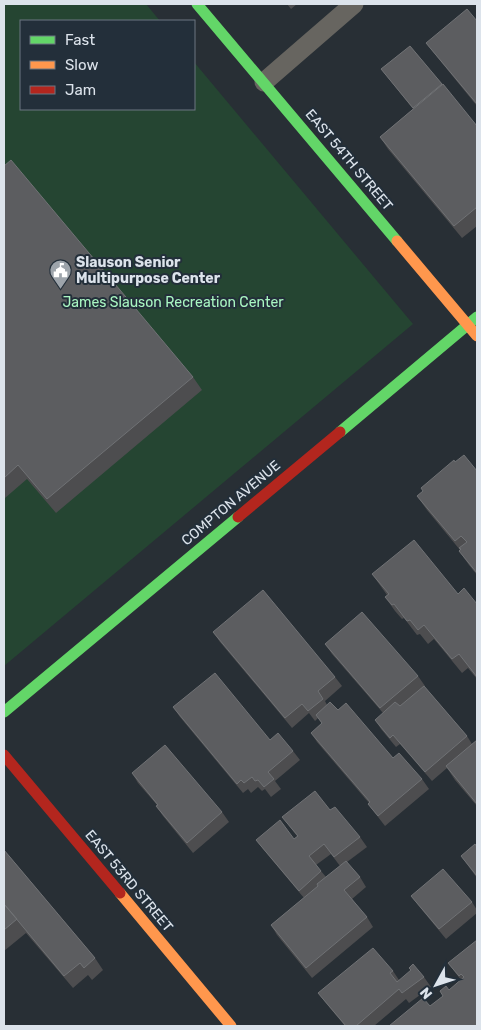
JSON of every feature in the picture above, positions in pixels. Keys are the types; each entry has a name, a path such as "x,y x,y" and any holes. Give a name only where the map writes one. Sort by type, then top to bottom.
{"street":[{"name":"EAST 54TH STREET","path":"197,4 473,321 477,336"},
{"name":"COMPTON AVENUE","path":"4,712 473,321"},
{"name":"EAST 53RD STREET","path":"4,755 231,1026"}],"lane":[{"path":"264,82 354,4"}],"green space":[{"name":"James Slauson Recreation Center","path":"4,4 146,4 159,20 20,20 20,110 195,110 195,63 413,324 4,666"}],"building":[{"path":"467,9 477,21 477,104 426,43"},
{"path":"410,46 442,84 413,108 381,69"},
{"path":"443,84 477,126 477,207 454,226 380,137"},
{"name":"Slauson Senior Multipurpose Center","path":"11,160 193,377 47,499 18,465 4,478 4,166"},
{"path":"464,455 477,471 477,573 459,551 461,549 459,548 467,542 461,536 455,541 417,496 423,491 421,488 454,460 455,462"},
{"path":"414,540 458,594 464,588 477,604 477,677 459,654 452,659 424,625 418,630 410,620 407,621 394,604 392,605 385,597 389,594 372,574"},
{"path":"263,590 335,677 318,691 323,699 308,711 302,704 285,718 213,632"},
{"path":"362,612 418,676 380,708 325,644"},
{"path":"215,673 270,740 278,733 293,751 268,772 274,779 264,787 258,780 255,781 252,777 244,783 241,780 237,784 173,707"},
{"path":"424,686 467,736 425,772 393,735 390,738 375,720 395,702 400,706"},
{"path":"330,702 338,710 346,703 393,758 399,753 422,779 378,816 368,804 370,802 311,733 322,723 316,715"},
{"path":"477,740 477,804 446,766"},
{"path":"165,745 222,812 187,843 156,806 158,805 132,773"},
{"path":"315,791 330,810 335,807 360,837 334,857 324,844 309,856 321,871 299,891 256,840 280,820 294,839 298,836 282,817"},
{"path":"475,844 477,847 477,876 461,856"},
{"path":"4,850 95,958 84,968 80,963 64,976 4,904"},
{"path":"346,861 360,877 344,890 367,917 306,968 271,925"},
{"path":"443,869 472,902 439,929 411,896"},
{"path":"4,904 17,919 4,930"},
{"path":"477,940 477,1025 389,1026 423,998 430,1006 443,996 440,991 446,986 449,990 464,977 461,974 459,976 448,963"},
{"path":"373,948 393,971 390,973 397,982 411,970 409,968 413,964 424,977 402,993 399,989 356,1026 346,1026 318,993"}],"traffic: fast":[{"path":"197,4 397,241"},
{"path":"340,432 477,317"},
{"path":"4,712 238,517"}],"traffic: slow":[{"path":"397,241 477,336"},
{"path":"120,893 231,1026"}],"traffic: jam":[{"path":"238,517 340,432"},
{"path":"4,755 120,893"}],"place":[{"name":"Slauson Senior Multipurpose Center","path":"60,289"}]}
